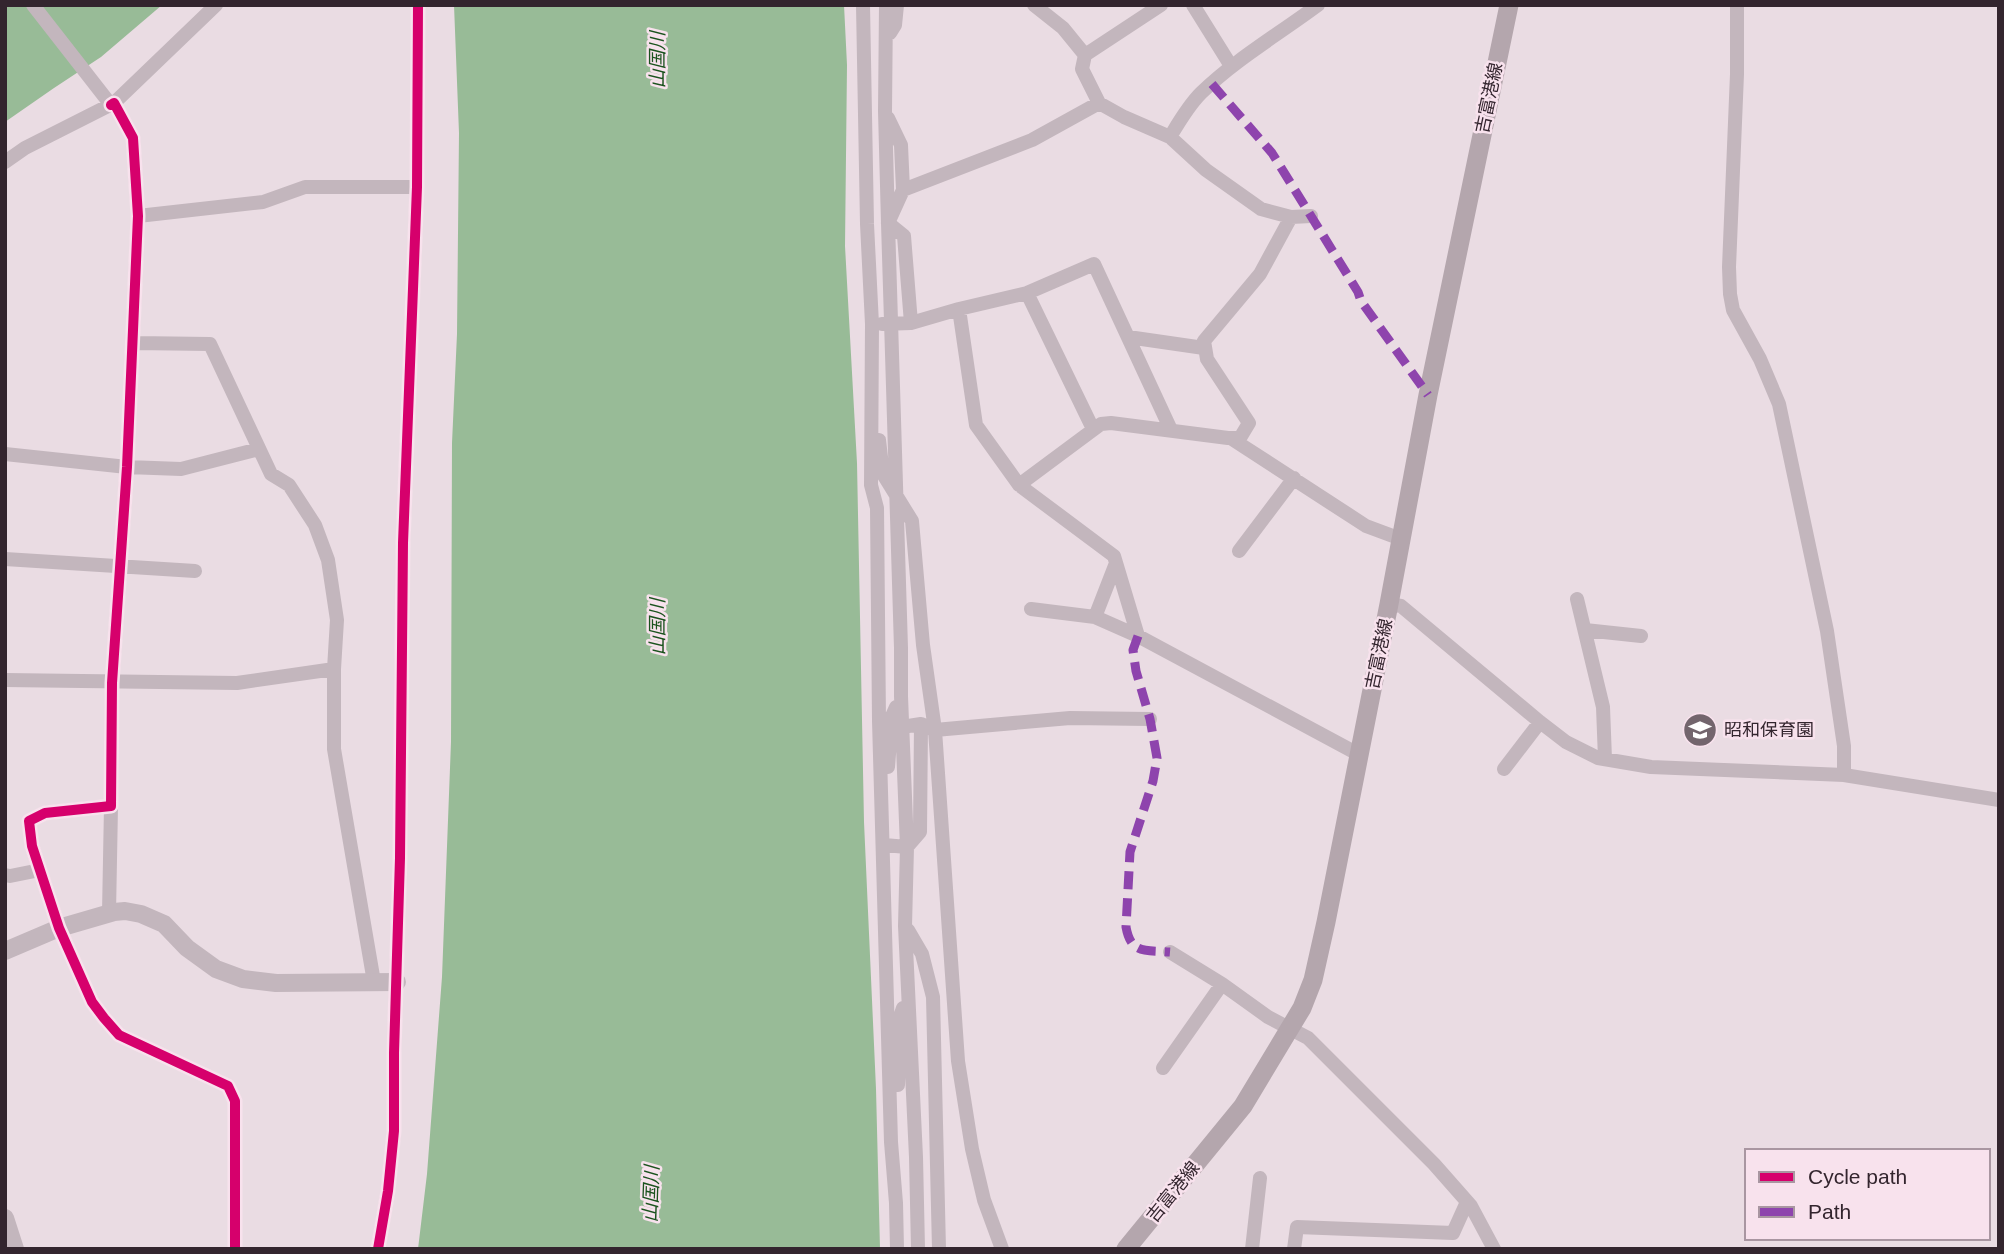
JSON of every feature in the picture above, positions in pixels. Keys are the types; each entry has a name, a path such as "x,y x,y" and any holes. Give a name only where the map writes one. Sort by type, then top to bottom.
{"main road":[{"name":"吉富港線","path":"1126,1249 1243,1106 1302,1008 1313,980 1508,5"}],"street":[{"path":"33,5 112,104 132,138 138,216 134,342 112,683 109,913"},
{"path":"5,162 25,148 112,104 216,5"},
{"path":"378,1249 393,1156 400,858 403,543 417,187 418,5"},
{"path":"863,5 867,224 872,324 871,485 877,508 891,721 907,847 905,926 918,1249"},
{"path":"886,5 885,111 901,696 891,721 883,839 891,1142 897,1249"},
{"path":"885,40 895,24 897,5"},
{"path":"1034,5 1063,28 1085,55"},
{"path":"1161,5 1085,55 1082,69 1099,103 1170,137 1206,170 1261,209 1291,217 1311,216"},
{"path":"1193,5 1231,66"},
{"path":"1170,137 1185,111 1231,66 1318,5"},
{"path":"1738,5 1730,294 1733,310 1760,359 1779,404 1827,631 1844,746 1844,775"},
{"path":"904,190 1031,140 1099,103"},
{"path":"885,111 901,145 904,190 888,223"},
{"path":"138,216 264,202 305,187 417,187"},
{"path":"1019,485 1101,424 1240,438 1249,423 1207,359 1204,341 1260,274 1291,217"},
{"path":"867,224 888,223 904,236 911,323"},
{"path":"872,324 911,323 1027,293 1094,264 1171,430"},
{"path":"1027,293 1093,429"},
{"path":"959,309 976,425 1019,485 1114,556 1138,635"},
{"path":"1128,337 1204,348"},
{"path":"134,342 210,344 271,474 289,485 315,525 324,546 337,620 334,749 374,982"},
{"path":"871,383 883,474 912,521 962,1096 984,1200 1002,1249"},
{"path":"1232,439 1366,526 1401,539"},
{"path":"5,454 127,467 181,469 259,449"},
{"path":"1239,551 1294,478"},
{"path":"5,559 195,571"},
{"path":"1095,617 1116,564"},
{"path":"1577,599 1603,708 1605,760"},
{"path":"1389,604 1401,606 1566,741 1605,760 1650,767 1844,775 1999,800"},
{"path":"1031,608 1095,617 1138,635 1358,754"},
{"path":"1585,630 1641,636"},
{"path":"5,680 237,683 334,669"},
{"path":"891,721 928,727 1070,718 1150,719"},
{"path":"1504,769 1540,722"},
{"path":"907,847 920,832 928,727"},
{"path":"111,806 45,813 30,821 32,846 59,928 92,1002 119,1035 228,1086 235,1101 235,1249"},
{"path":"883,839 907,847"},
{"path":"5,875 40,870"},
{"path":"5,951 59,928 125,911 136,912 164,924 187,948 216,969 243,979 276,983 397,982"},
{"path":"905,926 922,954 933,997 939,1249"},
{"path":"1170,952 1268,1017 1308,1038 1434,1164 1467,1202 1494,1249"},
{"path":"1163,1068 1222,984"},
{"path":"887,1002 907,995"},
{"path":"891,1142 897,1124 900,1017 907,995"},
{"path":"911,1040 956,1035"},
{"path":"916,1157 937,1153"},
{"path":"1252,1249 1260,1178"},
{"path":"896,1203 916,1201"},
{"path":"1294,1249 1297,1227 1453,1233 1467,1202"},
{"path":"5,1218 15,1249"}],"water":[{"path":"5,5 162,5 101,57 5,122"},
{"name":"山国川","path":"454,5 844,5 847,65 845,246 857,463 864,822 880,1249 418,1249 427,1174 442,977 451,742 452,443 457,334 459,133"}],"marked path":[{"path":"1212,84 1272,153 1361,301 1428,395"},
{"path":"1138,636 1133,650 1136,671 1150,719 1157,758 1153,781 1130,852 1126,927 1128,936 1136,947 1147,951 1170,952"}],"cycle path":[{"path":"378,1249 388,1191 394,1131 403,543 417,187 418,5"},
{"path":"111,105 114,103 133,138 138,216 127,467 112,683 111,806 45,813 29,821 32,846 59,928 92,1002 104,1018 119,1035 228,1086 235,1101 235,1249"}],"place":[{"name":"昭和保育園","path":"1700,730"}]}
